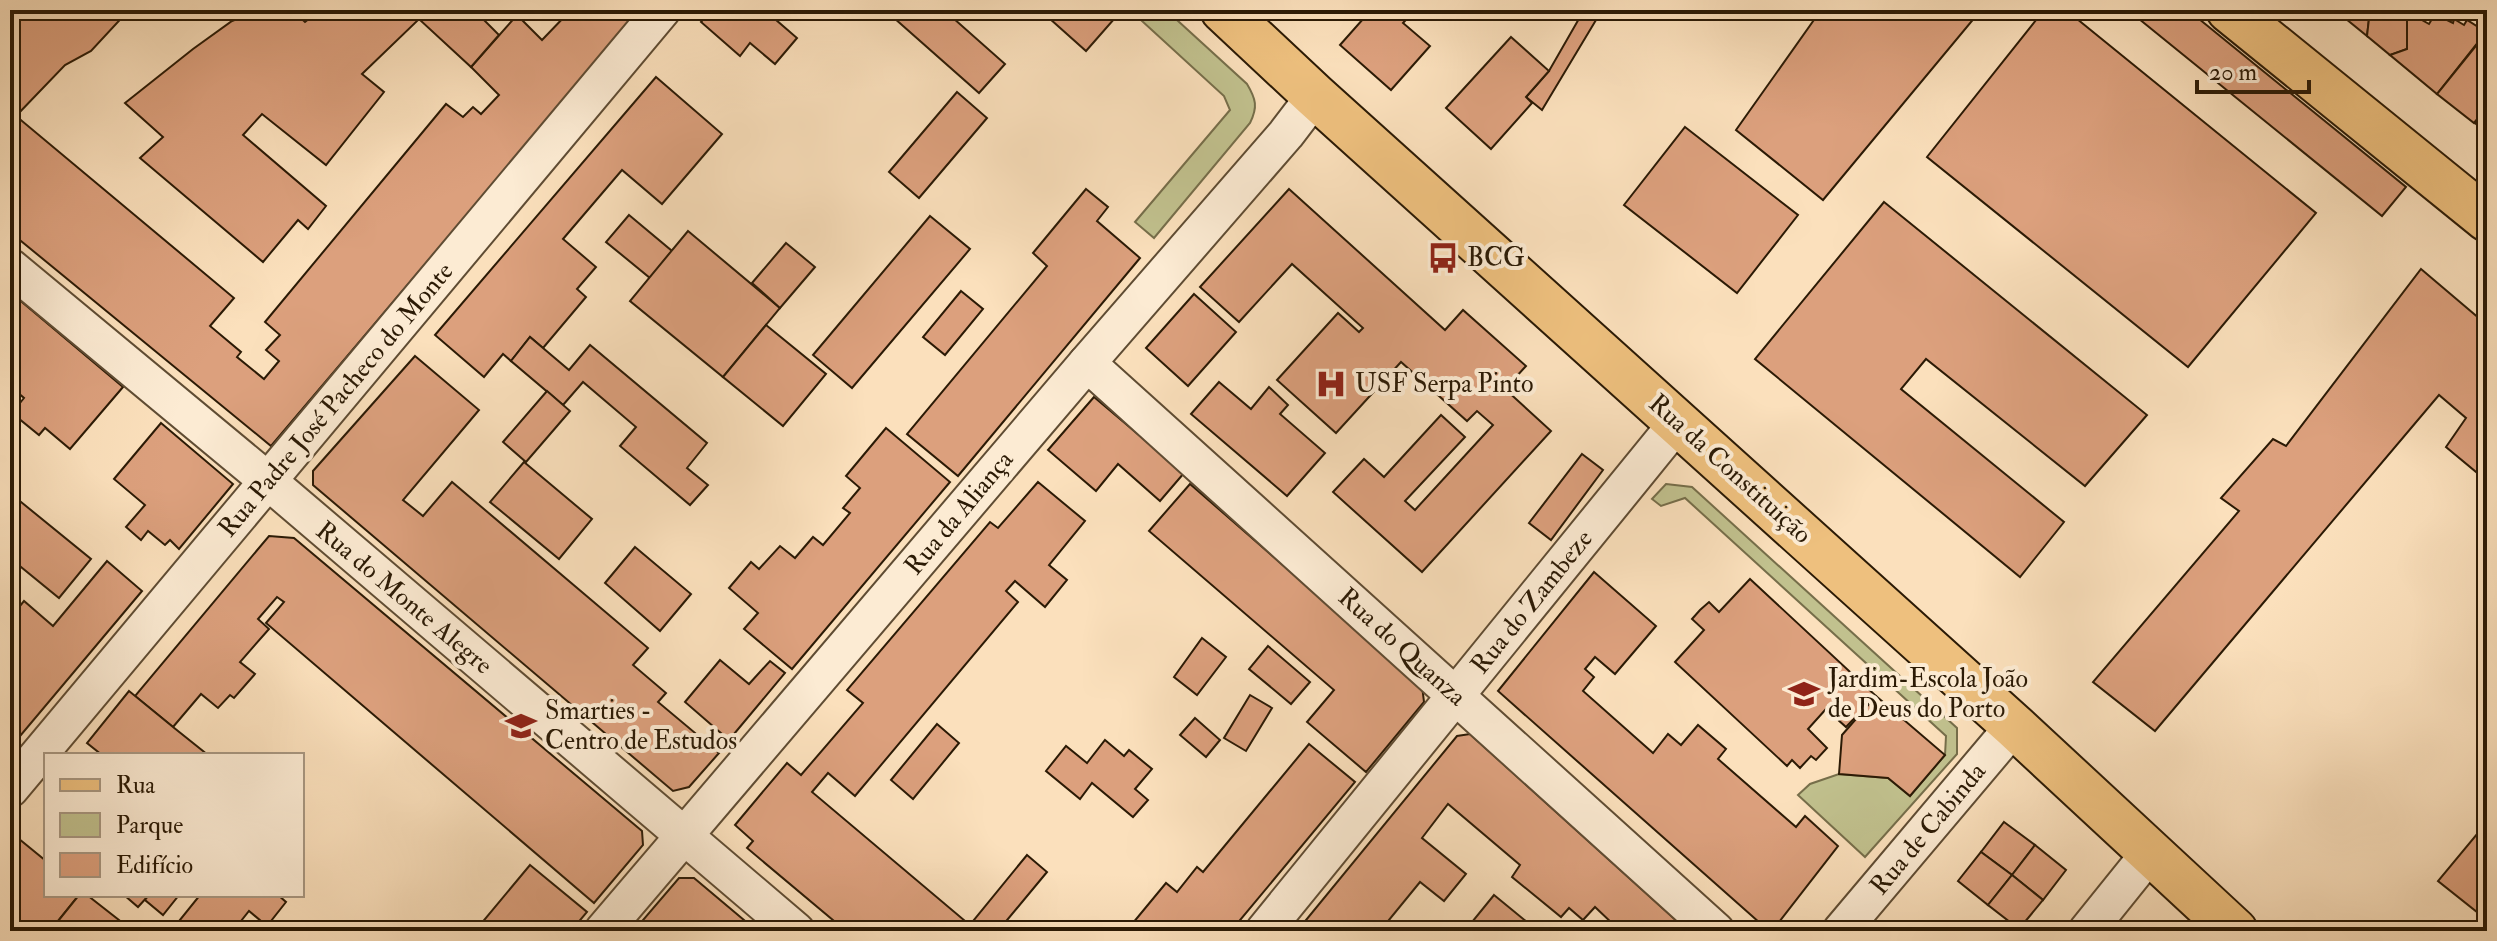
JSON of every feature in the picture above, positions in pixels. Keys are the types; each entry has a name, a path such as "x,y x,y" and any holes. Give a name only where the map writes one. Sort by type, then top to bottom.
{"main road":[{"name":"Rua da Constituição","path":"1223,10 2014,726 2235,931"},
{"path":"2229,10 2487,219"}],"street":[{"name":"Rua Padre José Pacheco do Monte","path":"10,789 662,10"},
{"name":"Rua da Aliança","path":"603,931 1286,134 1315,96"},
{"name":"Rua do Monte Alegre","path":"10,267 268,481 796,931"},
{"name":"Rua do Quanza","path":"1087,363 1716,931"},
{"name":"Rua do Zambeze","path":"1264,931 1678,422"},
{"name":"Rua de Cabinda","path":"1841,931 2014,726"},
{"path":"2087,931 2149,854"}],"green space":[{"path":"1130,10 1166,10 1247,84 1255,103 1250,123 1154,238 1135,222 1230,110 1224,96"},
{"path":"1666,484 1692,487 1957,728 1957,754 1865,857 1798,795 1810,784 1839,774 1888,778 1910,796 1945,755 1946,736 1685,498 1661,506 1652,499"}],"building":[{"path":"10,10 129,10 91,51 65,65 16,116 234,298 210,326 241,352 237,357 264,379 279,361 266,350 280,335 265,322 446,104 463,117 473,107 481,114 499,95 471,67 517,15 542,40 567,14 562,10 641,10 271,446 10,232"},
{"path":"260,10 292,10 305,22 320,10 474,10 499,35 471,67 419,19 362,74 384,92 326,165 262,114 243,135 326,206 308,229 298,220 263,262 140,158 163,137 125,103 232,21"},
{"path":"711,10 782,10 775,19 797,38 775,64 750,43 740,56 701,22"},
{"path":"885,10 944,10 1005,64 979,93"},
{"path":"1040,10 1122,10 1086,51"},
{"path":"1371,10 1415,10 1403,23 1430,46 1391,90 1340,45"},
{"path":"1584,10 1602,10 1542,110 1526,97 1549,71"},
{"path":"1821,10 1981,10 1823,200 1736,130"},
{"path":"2044,10 2066,10 2316,213 2188,367 1927,157"},
{"path":"2128,10 2188,10 2406,187 2382,216"},
{"path":"2335,10 2370,10 2367,36"},
{"path":"2370,10 2407,10 2407,49 2390,55 2367,36"},
{"path":"2407,16 2429,24 2432,19 2445,19 2453,23 2454,19 2464,25 2467,20 2486,32 2437,94 2390,55 2407,49"},
{"path":"1511,37 1549,71 1526,97 1532,103 1491,149 1446,108"},
{"path":"2479,42 2487,48 2487,107 2474,123 2437,94"},
{"path":"656,77 722,134 662,204 622,170 563,239 596,267 577,289 586,297 543,348 530,337 511,361 503,354 484,377 435,335"},
{"path":"957,92 987,118 919,198 889,172"},
{"path":"2487,107 2487,133 2475,123"},
{"path":"1685,127 1798,215 1737,293 1624,205"},
{"path":"1086,189 1108,207 1097,221 1140,258 958,476 907,434 1047,266 1033,253"},
{"name":"USF Serpa Pinto","path":"1289,189 1445,330 1463,310 1526,366 1505,389 1551,431 1422,572 1333,492 1364,459 1384,477 1441,415 1465,437 1405,501 1415,510 1493,425 1477,411 1467,421 1401,362 1336,433 1277,380 1338,313 1359,332 1363,328 1292,264 1239,322 1200,287"},
{"path":"1884,202 2147,415 2085,486 1926,359 1901,389 2064,522 2020,577 1755,359"},
{"path":"629,215 672,251 650,278 606,242"},
{"path":"930,216 970,249 852,388 813,355"},
{"path":"688,231 780,308 723,377 630,301"},
{"path":"786,243 815,267 780,308 752,283"},
{"path":"2421,269 2487,325 2487,481 2446,447 2466,418 2439,395 2155,731 2093,682 2239,511 2221,498 2273,439 2286,446"},
{"path":"961,291 983,309 945,355 923,337"},
{"path":"10,292 123,387 70,449 45,428 39,435 12,413 24,398 10,386"},
{"path":"1194,294 1236,332 1188,386 1146,348"},
{"path":"766,325 826,374 783,426 723,377"},
{"path":"530,337 569,370 590,345 707,443 687,468 708,485 690,505 620,446 636,427 583,382 563,405 511,361"},
{"path":"415,356 479,410 403,500 423,516 452,482 648,648 633,665 666,693 658,702 719,753 689,787 673,791 313,485 313,471"},
{"path":"1219,382 1251,409 1269,387 1288,405 1280,414 1325,453 1287,496 1191,414"},
{"path":"547,391 570,411 526,462 503,442"},
{"path":"1094,397 1184,473 1160,501 1118,464 1096,491 1048,450"},
{"path":"161,423 233,484 179,549 170,540 165,545 148,531 141,540 126,527 145,505 114,479"},
{"path":"886,428 950,482 792,669 744,629 758,613 729,588 751,562 759,569 780,546 795,558 813,537 823,545 850,513 843,508 860,488 846,476"},
{"path":"1582,454 1603,470 1551,540 1529,523"},
{"path":"524,462 592,519 559,559 490,502"},
{"path":"1038,482 1085,521 1049,565 1067,580 1045,607 1015,581 1006,591 1018,602 855,796 828,773 812,792 971,926 966,931 846,931 747,848 753,841 735,825 787,763 801,775 863,703 847,690 990,522 998,528"},
{"path":"1190,484 1422,686 1424,702 1366,772 1307,722 1334,690 1149,531"},
{"path":"10,493 91,559 59,598 10,558"},
{"path":"269,536 294,538 642,831 643,845 594,903 266,623 284,602 277,597 258,619 269,629 240,662 255,674 234,698 230,695 218,708 201,694 173,727 135,696"},
{"path":"635,547 691,594 660,631 605,583"},
{"path":"107,561 142,591 10,748 10,618 24,601 53,626"},
{"path":"1594,572 1656,626 1615,674 1595,657 1585,669 1594,677 1583,691 1653,753 1668,734 1681,745 1698,725 1726,749 1718,759 1796,827 1805,816 1838,846 1772,931 1498,691"},
{"path":"1750,579 1876,696 1846,727 1826,709 1808,729 1827,748 1816,760 1811,756 1800,768 1792,760 1787,766 1675,662 1704,630 1692,619 1700,610 1709,602 1719,612"},
{"path":"1202,638 1226,657 1197,695 1174,677"},
{"path":"1268,646 1310,682 1291,704 1249,669"},
{"path":"720,660 749,684 770,661 785,673 729,740 685,702"},
{"path":"129,691 206,753 100,753 87,743"},
{"path":"1250,695 1272,708 1246,751 1224,738"},
{"path":"1876,696 1945,755 1910,796 1888,778 1839,774 1842,735"},
{"path":"1195,718 1220,740 1206,757 1180,735"},
{"path":"937,724 959,743 913,799 891,780"},
{"path":"1470,734 1688,931 1607,931 1613,924 1595,907 1583,920 1569,908 1561,917 1512,877 1520,865 1448,804 1422,838 1466,874 1444,901 1420,882 1380,931 1297,931 1457,736"},
{"path":"1105,740 1124,756 1129,750 1152,769 1135,789 1148,800 1133,817 1092,783 1080,799 1046,771 1066,746 1087,763"},
{"path":"1309,744 1355,782 1231,931 1119,931 1124,925 1128,929 1166,883 1177,892 1197,867 1203,872"},
{"path":"2004,822 2035,845 2012,875 1981,852"},
{"path":"2487,822 2487,910 2482,916 2438,881"},
{"path":"13,834 44,859 44,897 77,897 50,931 10,930 10,837"},
{"path":"2035,845 2066,870 2043,900 2012,875"},
{"path":"1981,852 2012,875 1988,905 1958,881"},
{"path":"1027,855 1047,872 998,931 985,931 973,921"},
{"path":"530,865 587,912 571,931 475,931"},
{"path":"2012,875 2043,900 2019,929 1988,905"},
{"path":"679,878 694,878 757,931 642,931 637,927"},
{"path":"1494,895 1527,922 1524,931 1485,931 1472,922"},
{"path":"77,897 90,897 133,931 50,931"},
{"path":"126,897 147,897 138,907"},
{"path":"147,897 177,897 163,915 145,900"},
{"path":"198,897 280,897 286,902 267,926 249,911 233,931 171,931"}],"place":[{"name":"BCG","path":"1443,258"},
{"name":"USF Serpa Pinto","path":"1331,384"},
{"name":"Jardim-Escola João de Deus do Porto","path":"1804,694"},
{"name":"Smarties - Centro de Estudos","path":"521,726"}]}
